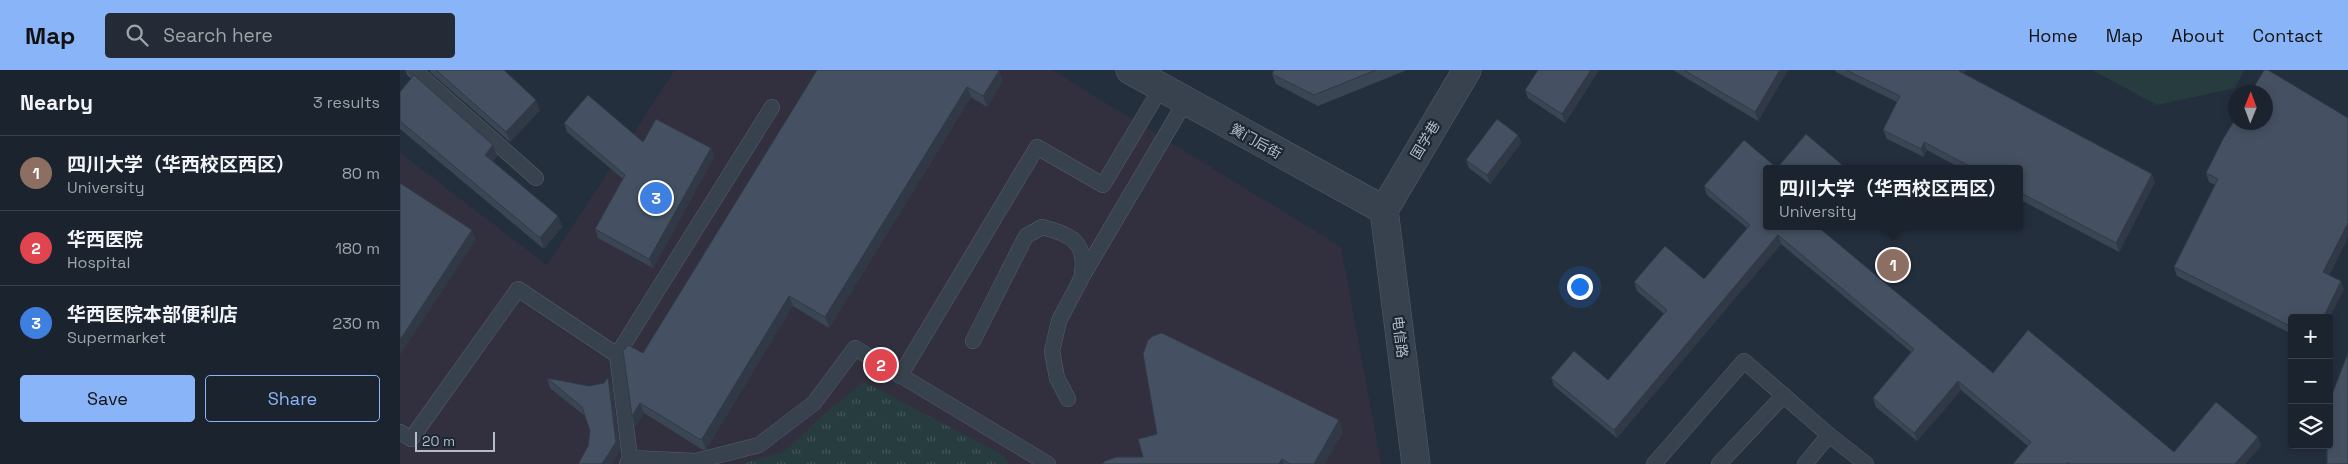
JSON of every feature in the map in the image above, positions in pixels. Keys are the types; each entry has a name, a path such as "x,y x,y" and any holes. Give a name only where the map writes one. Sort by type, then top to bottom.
{"street":[{"name":"黉门后街","path":"1130,70 1384,210"},
{"name":"国学巷","path":"1384,210 1467,70"},
{"name":"电信路","path":"1384,210 1416,464"}],"lane":[{"path":"414,70 536,178"},
{"path":"900,376 1037,147 1103,185 1161,88"},
{"path":"1068,399 1056,378 1052,351 1059,321 1082,277 1185,102"},
{"path":"772,107 617,355 628,461 696,461 759,445 814,403 855,348 1048,464"},
{"path":"973,341 1026,236 1042,227 1061,232 1078,243 1084,260 1082,277"},
{"path":"400,432 411,439 518,289 617,355"},
{"path":"1654,464 1744,361 1829,435 1866,464"},
{"path":"1719,464 1784,395"},
{"path":"1805,464 1829,435"}],"shaded area":[{"path":"675,70 1052,70 1341,247 1381,464 400,464 400,153 547,265"}],"green space":[{"path":"2092,70 2244,70 2236,85 2228,85 2228,90 2157,105"},
{"path":"864,382 1003,455 1009,464 740,464 784,452 829,410"}],"building":[{"path":"436,70 504,70 536,100 506,132"},
{"path":"817,70 999,71 983,96 967,87 825,317 789,296 702,439 699,439 640,403 632,416 623,351 628,345 643,353"},
{"path":"1274,70 1376,70 1314,95 1272,74"},
{"path":"1538,70 1591,70 1562,114 1525,90"},
{"path":"1684,70 1780,70 1755,112"},
{"path":"1846,70 1959,70 2152,174 2116,243 2023,194 2023,165 1967,165 1924,142 1921,149 1883,130 1900,96"},
{"path":"2264,70 2268,70 2348,118 2348,223 2323,272 2341,281 2325,314 2288,314 2288,325 2174,267 2218,179 2206,173 2229,130 2273,130 2273,85 2255,85"},
{"path":"414,75 493,145 485,155 558,216 540,238 400,121 400,92"},
{"path":"588,95 643,142 656,119 711,148 649,259 595,229 625,175 564,123"},
{"path":"1497,119 1518,135 1487,175 1466,160"},
{"path":"1806,134 1842,165 1780,165"},
{"path":"1744,140 1773,165 1763,165 1763,230 1822,230 1993,373 2028,330 2174,452 2216,402 2258,437 2235,464 2070,464 2068,462 2066,464 2013,464 2031,442 1958,381 1914,433 1873,398 1914,349 1778,235 1614,430 1551,378 1574,351 1608,380 1667,310 1634,282 1665,246 1704,279 1750,225 1704,186"},
{"path":"400,183 472,230 400,340"},
{"path":"1162,333 1339,420 1314,464 1290,464 1282,459 1279,464 1102,464 1116,457 1143,457 1138,439 1157,434 1143,354 1148,340"},
{"path":"2348,353 2348,464 2327,464 2327,449 2333,449 2333,392"},
{"path":"608,377 616,442 602,464 578,464 588,446 590,431 582,407 547,378 589,386 604,383"}],"place":[{"name":"华西医院本部便利店","path":"656,198"},
{"name":"四川大学（华西校区西区）","path":"1893,265"},
{"name":"华西医院","path":"881,365"}]}
